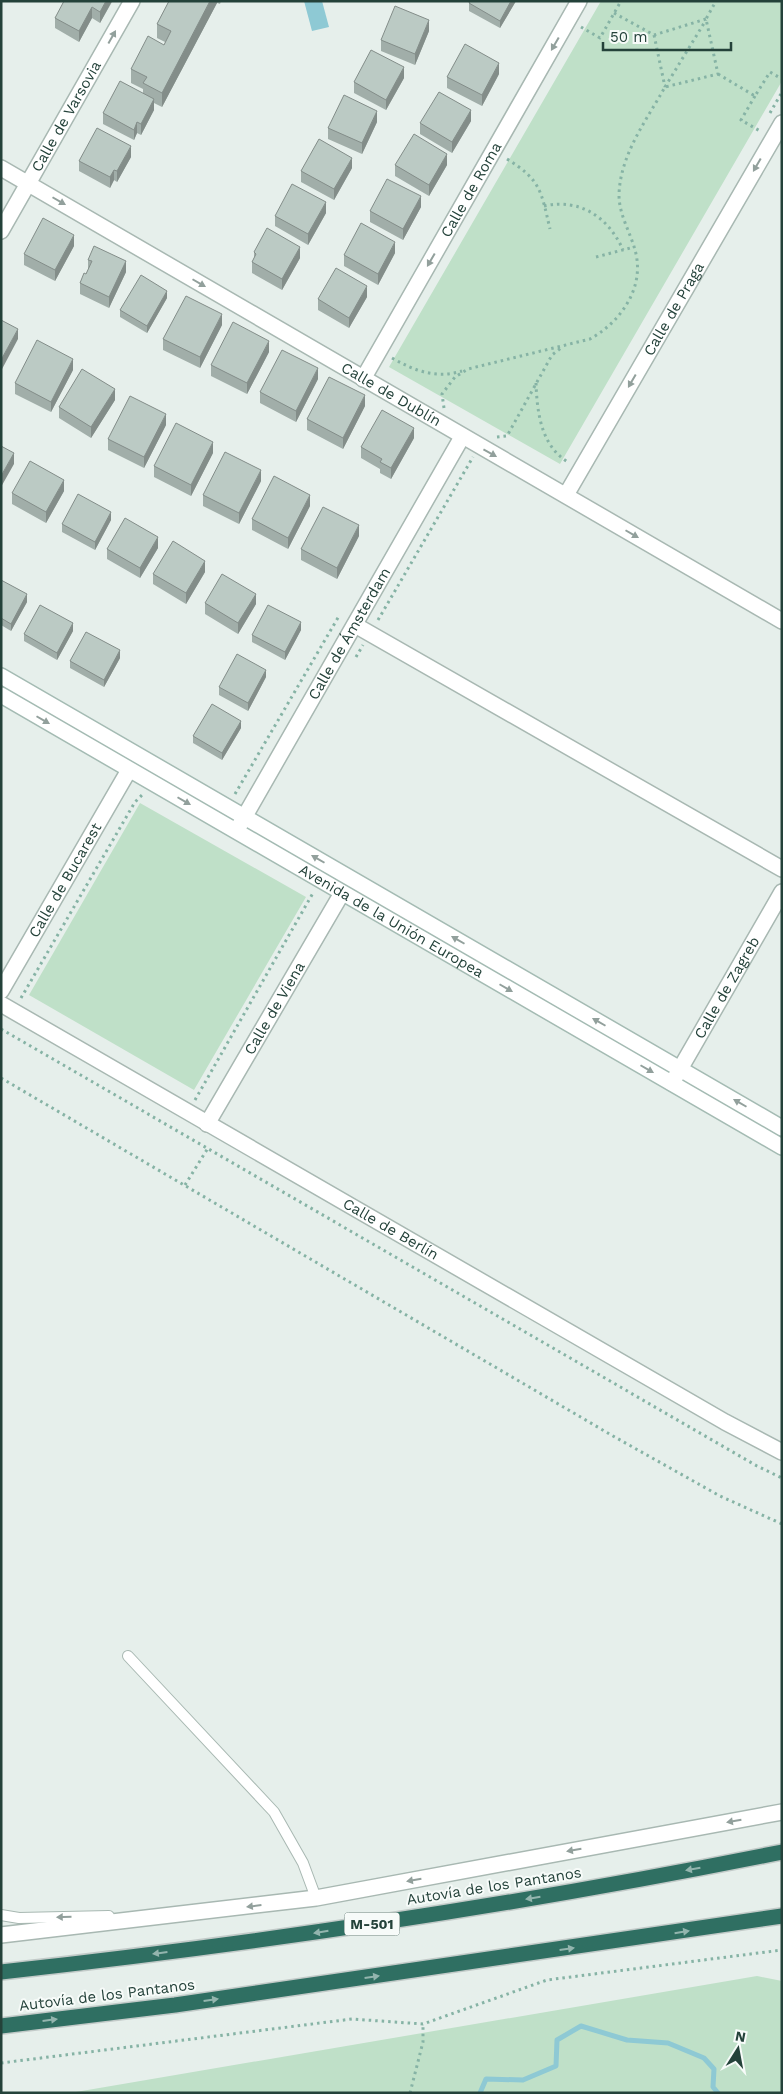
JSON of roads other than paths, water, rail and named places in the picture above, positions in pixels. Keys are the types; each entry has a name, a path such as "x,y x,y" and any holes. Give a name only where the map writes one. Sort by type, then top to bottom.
{"highway":[{"name":"Autovía de los Pantanos","path":"1,1972 299,1935 573,1891 782,1852"},
{"name":"Autovía de los Pantanos","path":"1,2026 175,2005 782,1916"}],"street":[{"name":"Calle de Varsovia","path":"1,231 132,1"},
{"name":"Calle de Roma","path":"363,379 579,1"},
{"name":"Calle de Praga","path":"566,495 782,122"},
{"name":"Calle de Dublín","path":"1,168 462,438 566,495 782,621"},
{"name":"Calle de Ámsterdam","path":"236,831 462,438"},
{"path":"355,625 782,869"},
{"name":"Avenida de la Unión Europea","path":"1,676 782,1128"},
{"name":"Avenida de la Unión Europea","path":"1,695 782,1147"},
{"name":"Calle de Bucarest","path":"1,991 129,770"},
{"name":"Calle de Zagreb","path":"672,1083 782,892"},
{"name":"Calle de Viena","path":"207,1124 342,893"},
{"name":"Calle de Berlín","path":"7,1007 725,1422 782,1452"},
{"path":"1,1935 316,1898 782,1812"}],"lane":[{"path":"128,1656 274,1812 302,1863 316,1898"},
{"path":"1,1915 19,1918 183,1914"}],"water":[{"path":"304,1 322,1 329,27 312,31"}],"waterway":[{"path":"480,2093 486,2079 523,2080 556,2066 557,2040 581,2026 627,2040 668,2043 704,2058 714,2069 713,2087 718,2093"}]}
